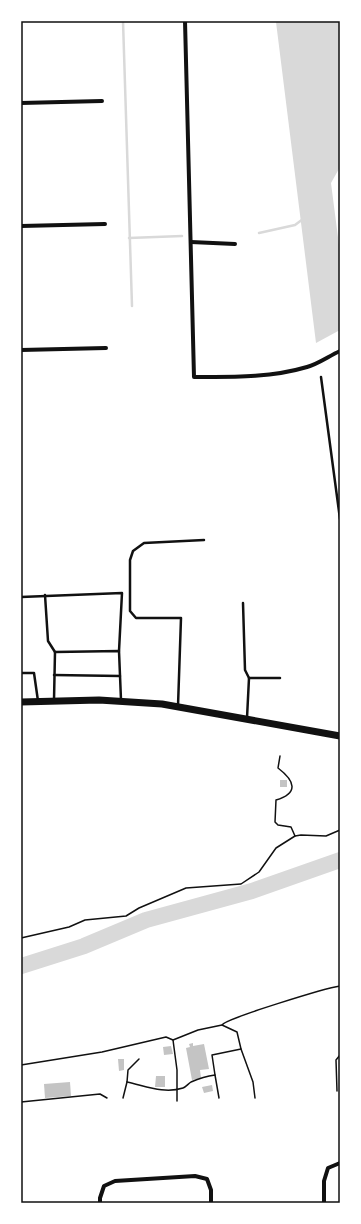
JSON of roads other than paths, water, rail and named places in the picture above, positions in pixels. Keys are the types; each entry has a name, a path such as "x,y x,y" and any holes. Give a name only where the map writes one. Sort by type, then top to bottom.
{"main road":[{"path":"21,702 121,701 178,706 340,736"}],"street":[{"path":"186,21 194,377 262,376 279,373 308,367 340,351"},
{"path":"21,103 102,101"},
{"path":"21,226 105,224"},
{"path":"192,242 235,244"},
{"path":"21,350 106,348"},
{"path":"324,1203 324,1181 328,1168 340,1163"},
{"path":"100,1203 104,1186 116,1181 194,1176 207,1179 211,1190 211,1203"}],"lane":[{"path":"321,377 340,518"},
{"path":"178,706 181,618 136,618 130,611 130,560 133,552 144,543 204,540"},
{"path":"21,597 122,593 119,650 121,701"},
{"path":"45,596 48,641 54,652 54,701"},
{"path":"244,603 245,670 249,678 247,718"},
{"path":"54,652 119,650"},
{"path":"21,673 34,673 38,702"},
{"path":"54,675 120,676"},
{"path":"249,678 280,678"}],"waterway":[{"path":"123,21 132,306"},
{"path":"259,233 295,225 303,219"},
{"path":"129,238 182,236"},
{"path":"21,966 84,946 146,920 252,891 340,860"}]}
